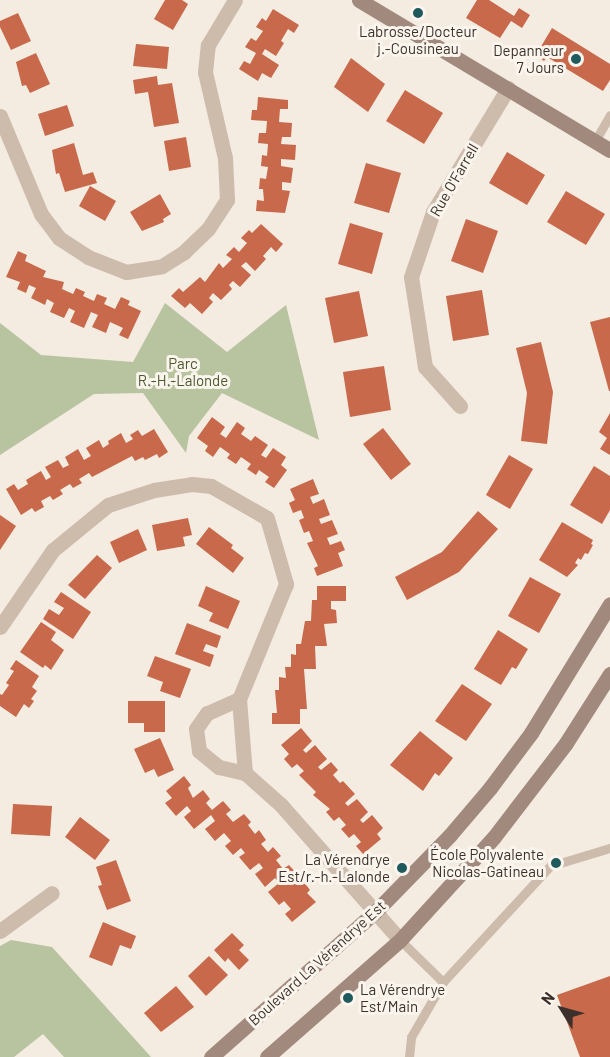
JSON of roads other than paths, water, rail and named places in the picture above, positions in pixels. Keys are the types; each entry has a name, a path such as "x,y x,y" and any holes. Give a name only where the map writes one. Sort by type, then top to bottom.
{"main road":[{"path":"359,0 610,150"},
{"name":"Boulevard La Vérendrye Est","path":"211,1057 410,879 490,788 531,733 610,604"},
{"path":"267,1057 399,940 494,837 534,787 610,674"}],"street":[{"path":"0,116 41,214 59,238 88,257 126,272 162,266 184,252 208,229 227,200 225,158 205,72 208,45 235,0"},
{"name":"Rue O'Farrell","path":"460,406 425,367 411,278 433,212 508,88"},
{"path":"0,627 53,550 108,505 154,490 192,484 211,486 267,518 286,584 239,699 245,773"},
{"path":"239,699 207,713 196,729 199,751 219,767 245,773 280,805 399,940"},
{"path":"0,931 52,893"}],"lane":[{"path":"595,141 610,115"},
{"path":"409,1057 411,1037 443,982 550,866 610,848"},
{"path":"399,940 443,982"}],"place":[{"name":"Labrosse/Docteur j.-Cousineau","path":"418,13"},
{"name":"Depanneur 7 Jours","path":"576,59"},
{"name":"École Polyvalente Nicolas-Gatineau","path":"556,863"},
{"name":"La Vérendrye Est/r.-h.-Lalonde","path":"402,868"},
{"name":"La Vérendrye Est/Main","path":"348,998"}],"park label":[{"name":"Parc R.-H.-Lalonde","path":"183,372"}]}
